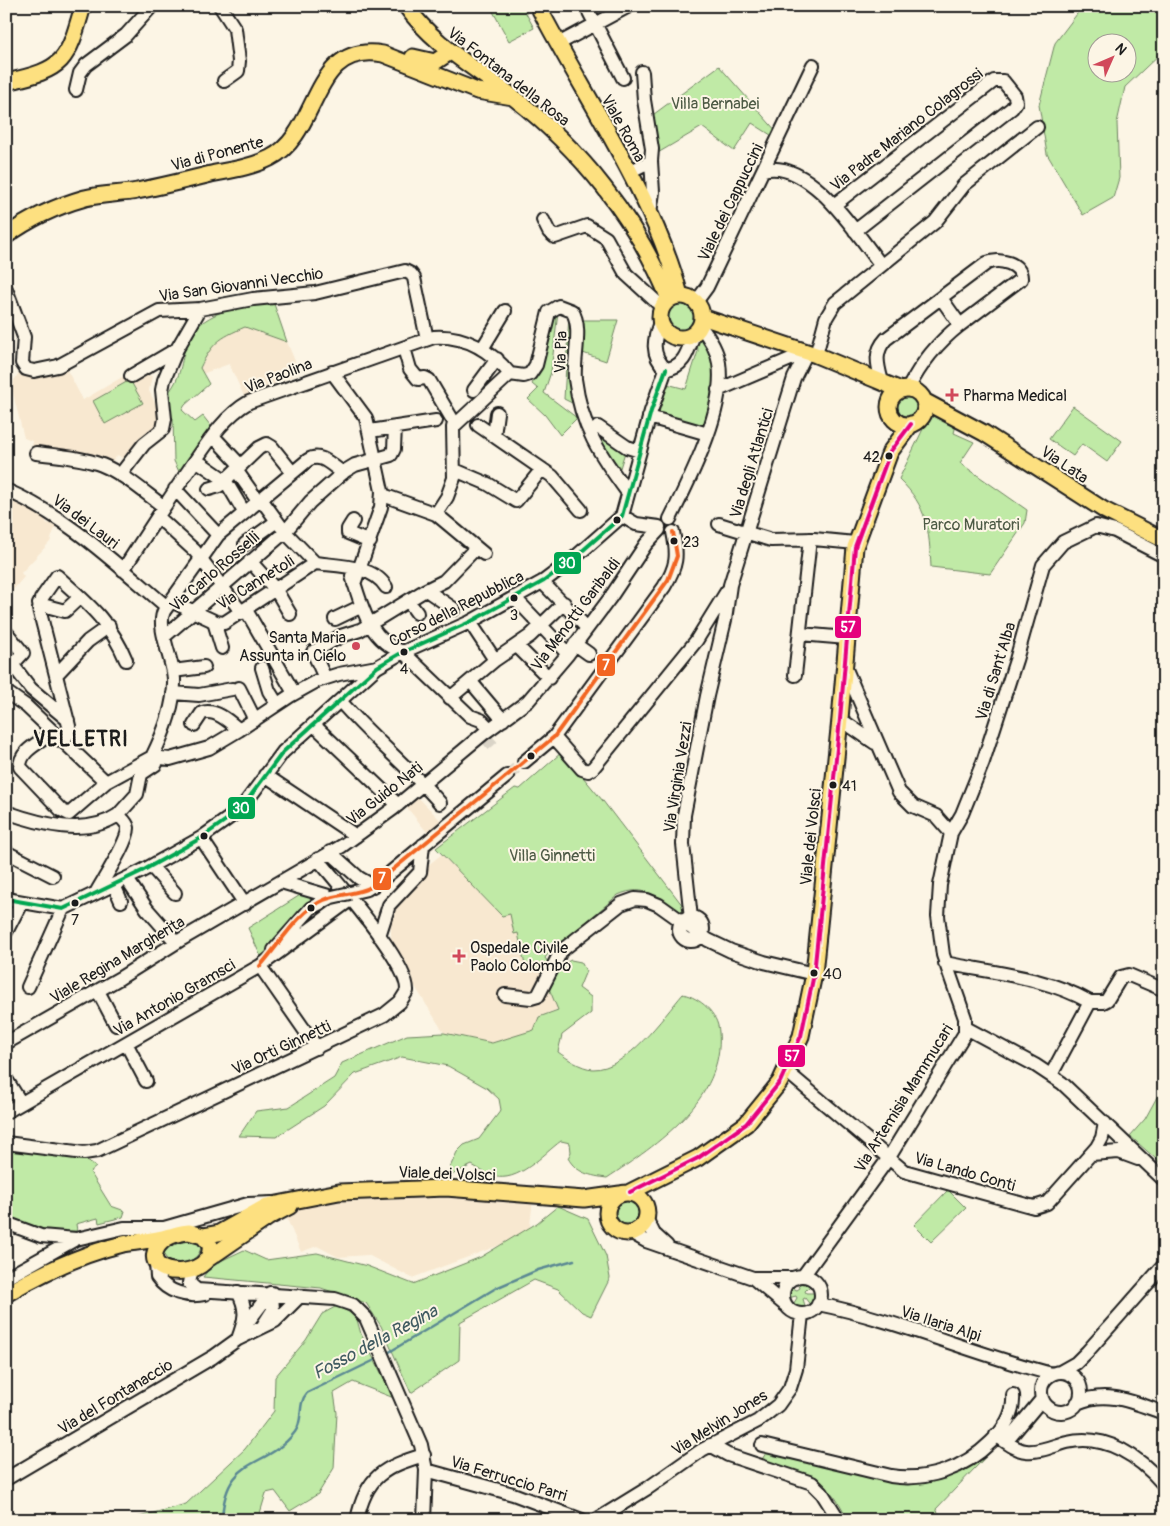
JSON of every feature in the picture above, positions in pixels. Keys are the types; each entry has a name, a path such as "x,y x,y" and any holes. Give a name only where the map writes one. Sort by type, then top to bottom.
{"main road":[{"path":"7,83 45,72 63,58 71,47 83,6"},
{"name":"Via Fontana della Rosa","path":"406,6 428,34 513,97 557,134 591,172 640,240 668,304"},
{"name":"Viale Roma","path":"538,6 650,213 674,271 668,304"},
{"name":"Via di Ponente","path":"6,236 31,220 85,198 139,190 254,165 282,152 292,141 326,78 340,61 369,53 393,57 408,56 432,63 443,59 450,52"},
{"name":"Via di Ponente","path":"393,57 447,80 487,94 513,97"},
{"path":"447,80 461,77 475,69"},
{"path":"689,297 696,302 701,309 699,326 686,338 671,336 664,330 668,304 689,297"},
{"path":"699,326 811,354 882,382 916,392 924,408 918,421 911,424 902,424 891,414 877,391 860,374"},
{"path":"891,414 892,397 905,390"},
{"name":"Via Lata","path":"924,408 948,413 1018,454 1100,507 1164,540"},
{"name":"Viale dei Volsci","path":"890,452 891,414"},
{"name":"Viale dei Volsci","path":"204,1236 219,1233 255,1211 277,1203 354,1190 446,1188 584,1199 625,1193 670,1173 702,1155 742,1127 770,1097 786,1071 804,1025 814,974 841,713 855,543 890,452 911,424"},
{"name":"Viale dei Volsci","path":"647,1216 653,1192 670,1173"},
{"path":"584,1199 598,1206 619,1232 632,1233 643,1226 647,1216 644,1201 625,1193 609,1203 607,1217"},
{"name":"Viale dei Volsci","path":"198,1266 274,1214 310,1197"},
{"path":"6,1294 44,1272 116,1246 189,1232 204,1236 211,1247 198,1266 175,1272 135,1250 116,1246"},
{"path":"155,1261 157,1248 170,1236"}],"street":[{"path":"76,90 80,73 86,65 126,35 152,6"},
{"path":"220,6 235,29 239,61 238,71 224,81"},
{"path":"586,6 623,78"},
{"path":"558,44 596,26 629,6"},
{"name":"Viale dei Cappuccini","path":"696,302 707,286 813,65"},
{"path":"642,72 644,100 652,149 650,160 653,192 650,213"},
{"name":"Via Padre Mariano Colagrossi","path":"834,205 994,81 1003,81 1014,94 1016,102 1012,108 854,231"},
{"name":"Via degli Atlantici","path":"730,585 794,378 811,354 832,306 939,218 967,182 1036,127"},
{"path":"629,172 650,160"},
{"path":"763,170 778,168 789,171 821,192 834,205 881,265"},
{"path":"544,220 549,232 555,237 587,226 606,238 626,274 668,304 654,338 654,348 657,357 666,369"},
{"path":"882,382 877,362 882,344 992,261 1011,264 1021,277 940,342 925,360 905,390"},
{"name":"Via San Giovanni Vecchio","path":"6,289 24,337 21,362 24,367 31,371 64,364 156,312 196,309 253,299 315,293 403,271 409,272 414,278 427,339"},
{"path":"941,298 960,325"},
{"name":"Via Pia","path":"510,374 524,376 530,374 536,365 547,315 559,306 569,308 576,320 574,372 586,428 597,450 628,493"},
{"path":"120,475 144,444 163,428 165,419 163,383 196,309"},
{"path":"482,349 506,311"},
{"path":"524,762 554,737 664,587 676,563 667,531 700,458 708,434 718,390 720,371 718,357 710,339 699,326 682,362 673,368 666,369"},
{"name":"Via Paolina","path":"121,568 213,436 232,414 249,402 427,339 451,338 482,349 497,359 510,374"},
{"path":"404,348 406,360 413,375 418,379 424,378 429,380 451,432 455,470 449,493 436,514"},
{"path":"131,376 177,349"},
{"path":"718,390 811,354"},
{"path":"478,395 497,359"},
{"path":"666,369 649,417 622,516 636,524 667,531"},
{"path":"332,372 362,411 370,431 383,495 370,542 354,569 354,584 369,625 385,645 403,652 470,716 481,720 486,733"},
{"path":"370,431 447,420 478,395 510,374"},
{"path":"494,436 497,413"},
{"path":"649,417 708,434"},
{"path":"478,425 542,469 565,488 581,510"},
{"name":"Via Carlo Rosselli","path":"165,636 220,586 285,532 314,498 342,473 355,465 376,460 392,453 395,427"},
{"path":"598,427 627,447 640,451"},
{"path":"213,436 238,468 259,500 285,532 315,563"},
{"path":"210,489 217,487 259,448 267,444 272,447 292,472"},
{"path":"36,453 87,461 106,467 120,475 160,512 191,547 220,586 244,611 294,693"},
{"path":"152,757 166,724 173,693 173,671 161,619 169,604 218,535 292,472 316,456 342,473"},
{"path":"196,460 225,480 244,512"},
{"path":"455,470 488,484 514,501 520,499 542,469"},
{"path":"175,489 218,535"},
{"name":"Via dei Lauri","path":"6,490 60,519 169,604"},
{"path":"325,678 313,652 341,636 369,625 426,590 440,584 480,551 436,514 383,495"},
{"name":"Corso della Repubblica","path":"63,909 151,866 201,838 242,807 283,752 377,668 429,636 470,622 542,582 622,516"},
{"path":"245,544 277,521"},
{"path":"353,521 348,529 348,533 370,542"},
{"path":"718,524 774,540 810,539 855,543"},
{"name":"Via di Sant'Alba","path":"951,833 961,818 983,762 1043,565 1059,545 1083,530 1094,526 1104,527 1164,556"},
{"name":"Via Menotti Garibaldi","path":"486,733 528,701 587,628 646,544 667,531"},
{"path":"795,675 810,539"},
{"path":"250,561 276,590 290,614"},
{"name":"Via Cannetoli","path":"169,604 192,611 214,622 224,623 315,563 354,569"},
{"path":"354,569 378,578 386,587"},
{"path":"63,742 69,732 68,720 40,615 39,604 57,576 109,626 126,660"},
{"path":"542,582 587,628"},
{"path":"554,737 582,769 591,769 700,636 730,585"},
{"name":"Via Virginia Vezzi","path":"687,919 682,844 684,815 725,620 730,585"},
{"path":"426,590 454,609"},
{"path":"39,604 65,611 80,597"},
{"path":"514,597 540,627 571,649 589,654"},
{"path":"409,602 417,613"},
{"path":"450,698 495,660 517,646 540,627 564,603"},
{"path":"335,618 362,606"},
{"path":"712,616 725,620"},
{"path":"214,622 222,648"},
{"path":"470,622 495,660"},
{"path":"56,675 88,641 109,626"},
{"path":"6,632 24,653 9,660 35,693 68,720"},
{"path":"800,634 847,638"},
{"path":"700,636 719,643"},
{"path":"517,646 548,678"},
{"path":"173,671 204,667"},
{"path":"845,667 900,795 913,806 936,816 951,833"},
{"path":"262,668 269,691 277,704"},
{"path":"6,812 38,821 72,826 100,824 118,815 135,797 142,773 170,759 209,748 294,693 325,678 377,668"},
{"path":"471,682 507,717"},
{"path":"173,693 195,695 236,689 255,720"},
{"path":"6,692 22,702 106,782"},
{"path":"341,702 365,729 423,784 440,803"},
{"path":"194,724 202,713 207,712 224,718 239,730"},
{"path":"841,713 862,734 877,744"},
{"path":"841,713 864,715"},
{"path":"314,725 398,805"},
{"path":"53,732 25,754 20,765 24,773 65,813 72,812 106,782 152,757 170,759"},
{"name":"Via Guido Nati","path":"281,882 356,836 398,805 486,733"},
{"path":"837,746 849,736 862,734"},
{"path":"265,775 356,836"},
{"path":"317,1048 260,966 311,908 332,897 351,895 373,886 508,776"},
{"path":"96,893 115,859 127,831 126,823 118,815"},
{"name":"Via Artemisia Mammucari","path":"799,1277 888,1159 963,1037 966,1028 965,1018 945,963 938,908 941,877 951,833"},
{"path":"201,838 245,904"},
{"path":"379,936 389,905 420,872 424,845"},
{"path":"6,852 52,876"},
{"path":"324,855 373,886"},
{"name":"Via Orti Ginnetti","path":"6,1143 90,1153 317,1048 387,1013 405,996 407,985 405,976 324,855"},
{"path":"151,866 175,893"},
{"path":"127,878 147,909 176,942"},
{"path":"281,882 332,897"},
{"name":"Viale Regina Margherita","path":"6,1043 98,991 176,942 281,882"},
{"path":"114,885 121,901"},
{"name":"Via Antonio Gramsci","path":"6,1112 260,966 351,895"},
{"path":"6,899 63,909 28,986"},
{"path":"505,995 532,998 538,996 561,951 627,901 638,899 650,901 701,924 701,935"},
{"path":"6,932 21,903"},
{"path":"687,919 678,928 683,939 691,942 701,935"},
{"path":"701,935 747,957 814,974"},
{"path":"945,963 1054,985 1090,1002 1105,1001 1120,978 1125,975 1162,989"},
{"path":"98,991 116,1025"},
{"path":"1051,1075 1090,1002"},
{"path":"966,1028 1051,1075 1105,1123 1156,1173 1164,1187"},
{"path":"126,1043 146,1080"},
{"name":"Via Lando Conti","path":"786,1071 888,1159 912,1175 1037,1207 1044,1205 1052,1198 1091,1154"},
{"path":"6,1079 21,1104"},
{"path":"1091,1154 1101,1142 1105,1123"},
{"path":"1091,1154 1122,1153 1156,1173"},
{"path":"6,1278 76,1239 133,1227 164,1228 248,1204 277,1203"},
{"path":"647,1216 654,1234 671,1249"},
{"path":"6,1223 36,1234 76,1239"},
{"path":"133,1227 155,1234 170,1236"},
{"path":"632,1233 646,1241 752,1278 788,1308 802,1314 811,1311 818,1304 820,1294 817,1285 808,1278 752,1278"},
{"path":"36,1234 46,1245 42,1257"},
{"path":"155,1261 157,1277 172,1290 192,1296 214,1291"},
{"path":"762,1445 891,1476 910,1477 937,1474 954,1467 1001,1439 1026,1419 1042,1396 1044,1381 1076,1363 1164,1265"},
{"path":"198,1266 189,1279 192,1286 197,1290 271,1293 335,1299 349,1304 362,1313 390,1371 424,1455 426,1470 424,1520"},
{"path":"788,1308 783,1299 784,1289 799,1277"},
{"name":"Via Ilaria Alpi","path":"817,1285 832,1299 852,1311"},
{"path":"238,1292 246,1311 239,1335"},
{"path":"259,1330 272,1314 274,1302 271,1293"},
{"name":"Via del Fontanaccio","path":"6,1479 216,1355 239,1335 271,1293"},
{"name":"Via del Fontanaccio","path":"239,1335 259,1330 279,1318 300,1296"},
{"name":"Via Ilaria Alpi","path":"818,1304 852,1311 1020,1365 1056,1373"},
{"name":"Via Melvin Jones","path":"596,1520 653,1485 710,1445 758,1421 776,1408 784,1398 796,1368 802,1314"},
{"path":"1076,1363 1077,1380 1081,1392 1077,1403"},
{"path":"1020,1365 1034,1379 1042,1396 1054,1410"},
{"path":"1056,1373 1077,1380 1105,1396 1164,1413"},
{"path":"1001,1439 1011,1415 1013,1395"},
{"path":"1026,1419 1054,1410 1067,1411 1077,1403 1092,1397 1105,1396"},
{"path":"1001,1439 1021,1450 1030,1452 1076,1441 1108,1444 1136,1458 1164,1485"},
{"path":"710,1445 728,1455 812,1483 822,1493 839,1520"},
{"path":"357,1520 363,1495 376,1478 398,1464 424,1455"},
{"name":"Via Ferruccio Parri","path":"426,1470 519,1496 582,1520"}],"shaded area":[{"path":"245,327 287,342 300,373 244,396 229,364 202,374 200,368 210,348 222,336"},
{"path":"66,368 83,400 129,373 152,376 149,391 161,414 161,426 126,461 118,455 111,462 107,459 75,452 33,449 32,441 24,438 11,385 20,371 30,376"},
{"path":"6,494 48,516 46,523 56,525 50,542 21,573 24,577 6,598"},
{"path":"415,794 441,821 427,832 404,804"},
{"name":"Ospedale Civile Paolo Colombo","path":"442,854 502,916 510,914 514,933 518,933 525,964 531,964 543,974 558,1009 539,1017 535,1030 492,1043 444,1033 391,948 391,905 424,877 427,866"},
{"path":"452,1192 533,1199 529,1234 412,1278 368,1255 338,1257 317,1246 301,1252 285,1214 314,1201 349,1194"}],"green space":[{"path":"490,6 522,6 534,28 509,41"},
{"path":"1083,6 1164,6 1164,50 1138,75 1138,32 1088,32 1088,82 1130,82 1125,87 1117,123 1119,178 1113,198 1083,215 1047,154 1039,105 1055,43"},
{"name":"Villa Bernabei","path":"719,66 777,132 774,137 752,123 734,151 702,127 656,154 650,117"},
{"path":"273,301 287,342 245,327 217,342 204,360 200,368 209,384 185,405 182,410 195,422 203,416 214,430 181,476 174,461 173,418 168,413 166,396 178,377 191,334 199,325 221,312"},
{"path":"681,301 687,302 692,306 696,311 696,323 692,328 687,332 681,333 675,332 670,328 666,323 665,317 666,311 670,306 675,302"},
{"path":"558,311 551,372 544,393 577,418 560,435 545,415 528,399 538,389 532,384 543,363 553,318"},
{"path":"569,315 572,318 574,404 564,399"},
{"path":"582,320 618,320 606,361 580,352"},
{"path":"702,335 717,364 704,431 658,416 667,384 686,389 698,351 697,341"},
{"path":"130,380 143,403 105,424 93,401"},
{"path":"907,396 915,399 918,407 915,415 907,418 899,415 896,407 899,399"},
{"path":"1073,406 1122,441 1107,462 1082,444 1073,456 1049,439"},
{"name":"Parco Muratori","path":"933,415 940,416 956,425 954,433 974,442 960,463 1027,510 1025,523 990,574 931,567 928,530 921,509 909,489 899,479 923,429"},
{"path":"594,427 626,449 620,468 599,440"},
{"name":"Villa Ginnetti","path":"562,752 603,801 686,910 681,914 659,898 644,892 636,891 618,895 548,954 545,958 548,962 544,973 571,960 581,962 586,971 579,988 591,997 591,1013 562,1035 558,1052 583,1067 593,1069 606,1067 619,1061 631,1052 655,1028 683,994 696,999 707,1007 718,1025 718,1056 711,1078 699,1099 684,1118 646,1151 607,1178 590,1175 575,1167 568,1158 571,1152 570,1143 561,1141 530,1166 512,1176 493,1176 472,1165 451,1177 446,1176 457,1152 464,1145 479,1139 501,1110 499,1099 487,1088 448,1066 402,1057 355,1074 324,1106 276,1137 239,1136 256,1111 289,1107 334,1078 342,1063 407,1035 444,1033 492,1043 534,1030 539,1017 558,1010 543,974 531,964 525,965 518,933 514,934 510,914 502,916 436,848 515,788 520,789"},
{"path":"305,892 321,897 294,916 261,957 248,928"},
{"path":"1164,1092 1164,1166 1130,1136 1145,1119 1157,1097"},
{"path":"6,1148 80,1156 96,1167 90,1172 111,1206 125,1211 123,1217 99,1223 98,1218 76,1224 77,1231 57,1231 24,1223 6,1215"},
{"path":"948,1190 966,1208 931,1242 914,1225"},
{"path":"626,1199 636,1203 640,1213 636,1223 626,1227 616,1223 612,1213 616,1203"},
{"path":"558,1206 588,1219 606,1256 610,1278 591,1316 582,1312 558,1289 534,1280 460,1322 459,1360 411,1393 381,1326 366,1303 321,1288 203,1277 212,1265 244,1250 266,1260 317,1253 367,1266 413,1284 481,1257 537,1223"},
{"path":"184,1236 201,1243 197,1255 193,1260 180,1264 168,1260 164,1255 164,1249"},
{"path":"802,1281 811,1285 805,1291 806,1293 815,1293 811,1306 805,1298 803,1299 806,1309 798,1309 792,1306 797,1298 796,1296 788,1298 790,1287 797,1290 800,1288 798,1282"},
{"path":"337,1306 356,1316 361,1334 394,1398 353,1382 334,1393 337,1413 334,1468 318,1494 290,1511 275,1491 266,1493 258,1520 128,1520 186,1504 245,1449 274,1411 275,1377 306,1340 322,1314"},
{"path":"991,1443 996,1446 936,1509 943,1520 848,1520 832,1493 813,1478 761,1461 766,1453 777,1452 911,1483"}],"waterway":[{"name":"Fosso della Regina","path":"386,1354 496,1288 538,1270 574,1260"},
{"name":"Fosso della Regina","path":"222,1520 225,1499 230,1484 239,1473 271,1453 295,1432 298,1427 302,1402 307,1393 379,1358"}],"tunnel":[{"path":"485,737 494,747"},
{"path":"507,776 524,762"},
{"path":"1161,1369 1164,1366"}],"transit line":[{"name":"30","path":"6,899 63,909 142,871 201,838 240,810 283,752 377,667 403,652 470,622 544,581 572,560 622,516 651,411 666,369"},
{"name":"57","path":"630,1192 698,1158 746,1124 780,1082 801,1036 814,974 840,719 855,547 890,452 911,424"},
{"name":"7","path":"260,966 289,929 306,912 324,900 361,891 373,886 554,737 668,580 677,556 673,532"}],"place":[{"name":"Pharma Medical","path":"952,395"},
{"name":"42","path":"889,456"},
{"name":"23","path":"674,541"},
{"name":"3","path":"514,598"},
{"name":"Santa Maria Assunta in Cielo","path":"356,646"},
{"name":"4","path":"404,652"},
{"name":"41","path":"833,785"},
{"name":"7","path":"75,903"},
{"name":"Ospedale Civile Paolo Colombo","path":"459,956"},
{"name":"40","path":"814,973"}],"district":[{"name":"VELLETRI","path":"81,739"}]}
